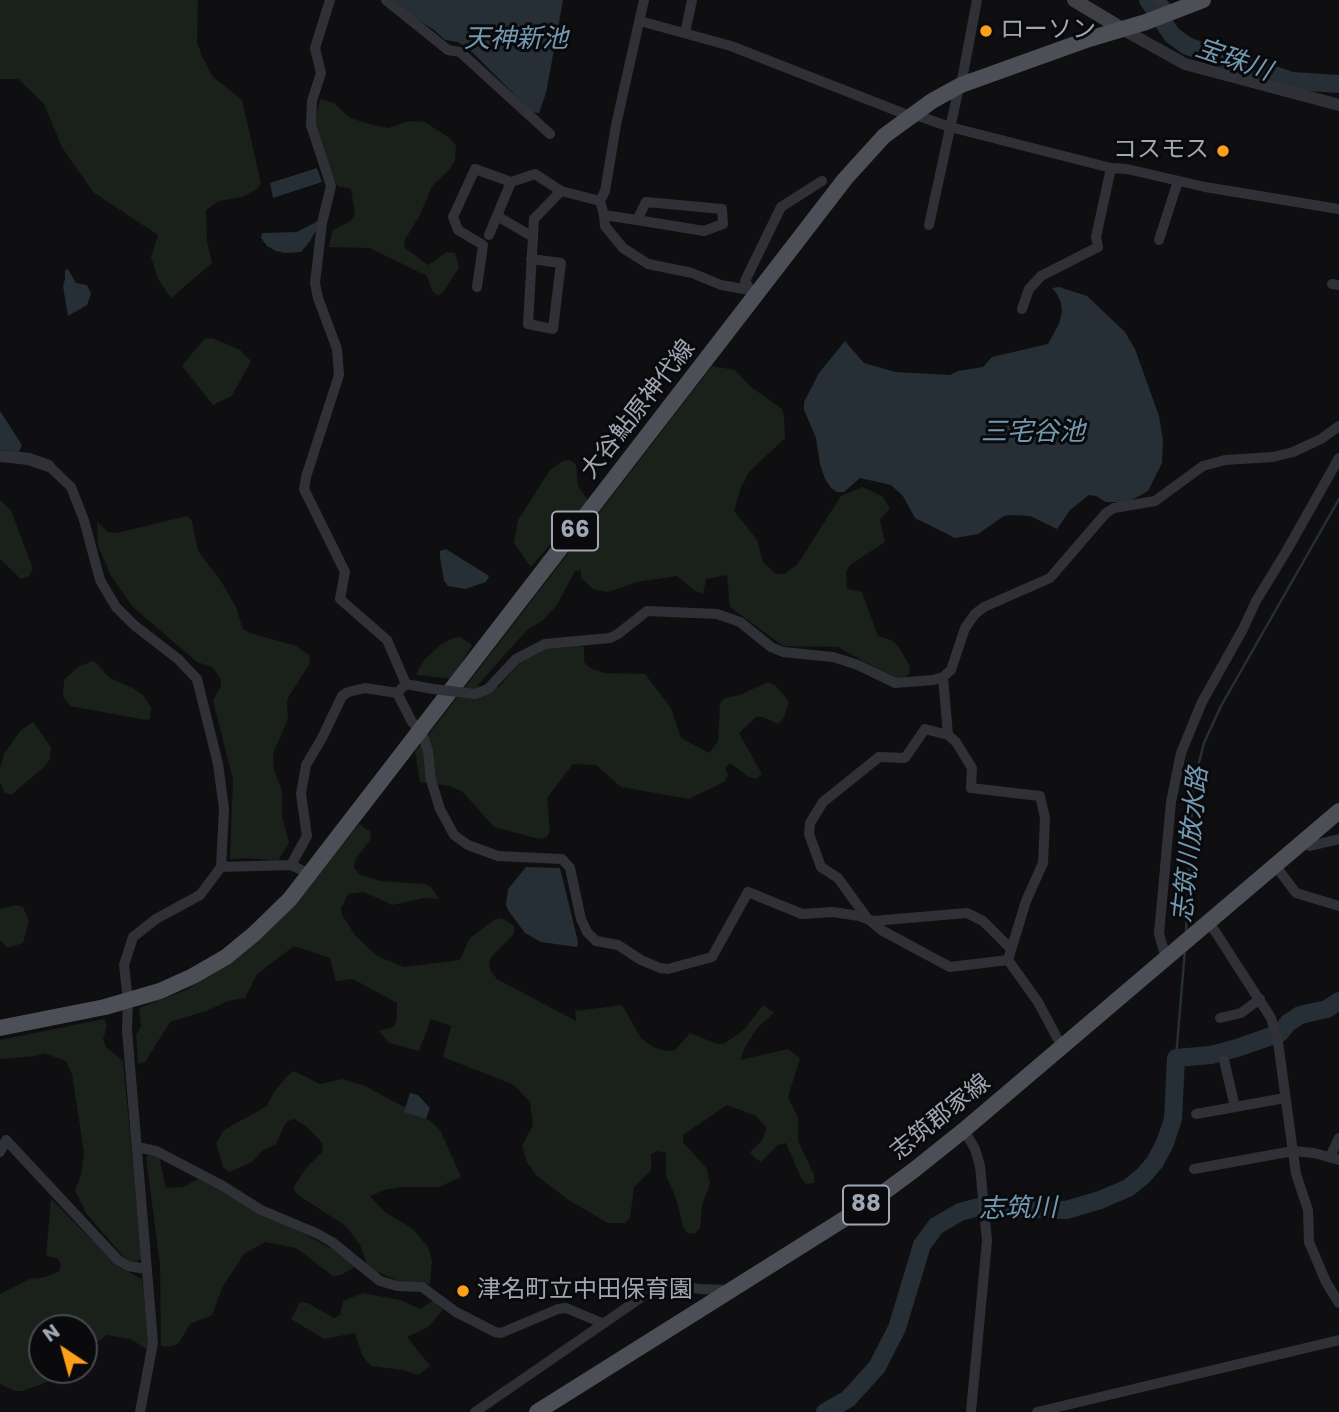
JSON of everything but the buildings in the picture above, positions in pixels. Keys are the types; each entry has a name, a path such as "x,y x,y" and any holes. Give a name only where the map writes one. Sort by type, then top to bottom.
{"main road":[{"path":"1074,0 1122,29"},
{"name":"大谷鮎原神代線","path":"0,1028 128,1001 171,986 226,957 290,899 752,294 845,179 884,136 912,115 960,86 1146,22 1164,7 1203,0"},
{"name":"志筑郡家線","path":"537,1412 867,1204 964,1130 1339,811"}],"street":[{"path":"330,0 315,48 321,73 312,101 311,125 331,186 322,223 315,283 337,349 339,375 304,489 345,572 340,599 387,640 406,684"},
{"path":"386,0 448,50 460,52 550,134"},
{"path":"644,0 600,201 606,226 623,248 648,264 692,273 752,294"},
{"path":"685,33 692,0"},
{"path":"929,225 977,0"},
{"path":"640,21 731,46 950,127 1205,187 1339,209"},
{"path":"1122,29 1185,64 1339,105"},
{"path":"1022,309 1030,289 1041,276 1098,247 1096,237 1111,167"},
{"path":"477,286 483,245 458,230 453,217 475,169 511,182 535,174 561,191 600,201"},
{"path":"752,294 745,282 781,208 822,181"},
{"path":"1159,240 1178,181"},
{"path":"489,235 511,182"},
{"path":"531,259 561,263 553,329 528,324 531,259 534,219 561,191"},
{"path":"604,215 704,231 723,224 722,209 646,202 637,220"},
{"path":"497,216 533,237"},
{"path":"406,684 475,694 488,689 516,659 545,644 610,638 647,611 725,616 740,622 771,647 783,652 833,657 858,665 895,683 922,682 943,677 954,663 971,618 984,607 1050,578 1106,513 1114,508 1156,501 1203,466 1225,460 1273,457 1293,452 1321,439 1339,426"},
{"path":"0,456 29,459 49,467 71,487 84,520 100,580 116,607 134,625 178,659 197,679 218,764 225,809 221,867 200,895 156,919 133,937 124,965 153,1343 140,1412"},
{"path":"1166,958 1159,934 1171,802 1183,746 1202,702 1256,601 1339,458"},
{"path":"943,677 948,735"},
{"path":"397,693 406,684"},
{"path":"291,865 307,836 301,794 306,765 342,696 365,688 397,693"},
{"path":"397,693 412,722 421,730 428,751 431,780 440,808 454,835 468,845 498,856 562,859 569,868 574,895 587,932 596,941 618,945 641,960 660,968 668,969 712,957 748,892 802,914 833,912 873,920 914,919 960,912 983,921 1010,954 1062,1047"},
{"path":"925,729 948,735 956,741 972,768 971,788 1040,796 1045,818 1043,863 1026,901 1010,954 950,967 883,931 867,918 838,878 821,867 809,834 810,824 823,802 879,757 905,758 925,729"},
{"path":"1303,841 1310,846 1339,839"},
{"path":"221,867 291,865 310,874"},
{"path":"1275,865 1296,893 1339,906"},
{"path":"1206,925 1260,999 1274,1026 1291,1126 1296,1174 1308,1210 1310,1242 1326,1282 1339,1303"},
{"path":"1220,1018 1241,1013 1260,999"},
{"path":"1224,1060 1235,1107"},
{"path":"1196,1114 1285,1098"},
{"path":"964,1130 975,1149 980,1166 987,1241 971,1412"},
{"path":"1194,1169 1293,1151 1334,1159 1339,1138"},
{"path":"0,1153 6,1140 118,1260 128,1266 147,1269"},
{"path":"137,1147 156,1151 223,1186 261,1210 316,1233 380,1281 397,1286 422,1287 456,1312 495,1332 566,1308 602,1323"},
{"path":"475,1412 655,1288 670,1282 699,1289 729,1290"},
{"path":"1037,1412 1339,1339"}],"shaded area":[{"path":"0,0 198,0 197,42 213,77 242,100 261,183 257,189 242,197 219,201 206,210 207,242 212,263 171,298 158,279 151,257 158,235 93,192 62,147 44,104 18,79 0,79"},
{"path":"320,99 334,103 350,118 373,125 388,128 409,121 425,122 456,145 455,160 450,169 432,186 420,215 404,241 405,248 428,265 447,252 455,253 459,267 438,296 432,291 427,276 370,248 329,247 332,231 352,220 355,215 351,189 338,186 333,180 314,127"},
{"path":"212,338 240,350 251,361 232,396 213,405 182,366 204,339"},
{"path":"712,366 735,370 751,387 782,409 785,438 749,472 734,511 757,540 763,562 776,574 784,574 797,565 841,496 862,487 882,496 890,508 880,520 885,542 850,565 846,572 847,589 862,592 878,636 893,641 898,646 910,666 909,674 903,679 895,679 838,647 783,646 730,607 727,575 706,579 703,594 677,576 637,582 608,592 593,589 581,578 581,570 575,571 557,605 542,621 528,629 477,686 499,687 520,662 539,649 577,644 584,647 584,662 590,668 604,673 645,674 671,708 681,738 709,753 718,741 720,703 725,698 740,695 768,682 775,685 789,702 784,718 778,724 763,717 756,717 739,733 762,774 756,779 730,763 725,768 728,775 724,782 689,799 621,787 596,765 573,764 547,798 550,830 547,837 539,839 494,827 463,792 449,786 420,782 415,752"},
{"path":"570,460 576,464 578,486 588,500 531,567 514,543 518,520 550,470 563,461"},
{"path":"0,500 11,510 33,569 29,576 21,579 0,559"},
{"path":"188,516 192,521 198,551 221,581 236,607 243,629 296,646 309,655 310,663 289,696 288,719 273,754 274,770 282,791 282,816 289,843 278,861 230,859 233,780 213,700 221,686 221,679 212,667 197,662 133,607 111,576 98,546 97,522 108,532 116,533"},
{"path":"460,637 472,645 452,679 416,675 423,661 440,645"},
{"path":"94,661 110,678 142,694 151,707 150,719 70,706 63,696 64,680 79,666"},
{"path":"33,722 51,747 50,759 11,795 4,792 0,782 4,754 21,730"},
{"path":"359,824 371,832 370,840 355,860 354,867 359,874 380,881 425,884 431,887 439,899 423,898 392,905 364,892 348,894 341,908 342,915 355,935 377,956 404,967 460,960 470,938 494,920 502,918 514,926 514,934 491,957 489,965 492,973 497,979 576,1021 575,1011 622,1005 641,1038 653,1047 667,1051 675,1050 690,1033 717,1044 725,1043 744,1030 763,1005 774,1013 758,1027 740,1060 788,1049 800,1058 788,1097 798,1118 798,1141 814,1175 814,1183 806,1184 801,1178 786,1143 778,1145 761,1162 755,1158 750,1152 761,1142 767,1128 756,1116 727,1105 683,1135 683,1142 707,1169 710,1184 702,1205 700,1228 695,1234 687,1233 683,1227 676,1198 666,1176 666,1153 658,1151 651,1154 651,1170 634,1187 630,1218 625,1223 608,1223 567,1199 536,1175 527,1162 522,1146 533,1125 530,1102 514,1085 443,1057 451,1026 431,1019 419,1051 389,1043 379,1031 393,1027 397,1020 397,1003 353,979 336,981 330,958 294,946 257,974 245,998 228,1001 170,1022 145,1062 138,1064 136,1035 141,1026 139,1008 188,989 228,963 308,887"},
{"path":"16,905 23,907 29,921 23,943 7,948 0,940 0,909"},
{"path":"104,1019 107,1025 103,1040 106,1047 123,1061 142,1259 135,1262 127,1261 86,1213 75,1190 81,1176 84,1153 72,1074 66,1061 44,1053 0,1059 0,1040"},
{"path":"294,1071 320,1084 342,1079 363,1085 429,1120 440,1130 461,1177 439,1187 401,1187 370,1196 385,1212 413,1229 428,1247 432,1261 430,1284 398,1281 368,1267 360,1245 346,1226 298,1195 293,1188 306,1168 322,1152 323,1144 307,1127 294,1119 286,1122 276,1144 263,1150 252,1162 229,1172 223,1167 216,1143 224,1130 267,1106 274,1092"},
{"path":"153,1152 159,1156 166,1188 183,1187 202,1177 339,1253 355,1267 341,1275 333,1276 296,1248 265,1242 244,1254 223,1286 212,1315 190,1324 179,1343 170,1347 161,1346 160,1265 146,1157"},
{"path":"51,1199 119,1267 142,1279 150,1351 130,1339 107,1335 98,1341 98,1314 28,1314 28,1384 42,1384 15,1391 0,1384 0,1294 30,1279 59,1271 61,1264 57,1258 46,1256"},
{"path":"363,1293 400,1300 420,1309 433,1301 440,1303 443,1310 428,1327 407,1337 430,1366 418,1375 371,1366 362,1355 355,1333 324,1339 291,1319 300,1302 308,1303 334,1318 340,1315 343,1301"}],"water":[{"name":"天神新池","path":"394,0 563,0 546,93 539,113 532,112 471,51 458,42 445,40"},
{"path":"317,168 322,182 273,198 270,183"},
{"path":"318,221 319,225 301,252 276,251 267,246 261,238 262,233 297,232"},
{"path":"68,269 76,283 87,285 91,294 87,305 68,316 63,286 65,270"},
{"name":"三宅谷池","path":"1059,287 1087,296 1125,332 1135,349 1159,416 1163,440 1162,463 1148,491 1128,502 1106,502 1089,495 1070,510 1057,529 1030,516 1010,515 1004,516 978,534 955,538 915,518 903,496 891,485 860,478 844,492 831,488 820,464 816,438 804,410 804,402 819,373 845,341 864,363 895,372 950,375 983,367 992,357 1048,344 1062,312 1061,303 1052,288"},
{"path":"0,411 22,445 19,452 0,450"},
{"path":"446,549 489,576 486,582 465,589 448,586 444,581 440,557 440,551"},
{"path":"526,867 560,868 577,947 541,942 525,933 508,910 508,889"},
{"path":"410,1093 418,1095 430,1108 426,1119 404,1112"}],"waterway":[{"name":"宝珠川","path":"1148,0 1172,35 1187,46 1292,81 1339,84"},
{"name":"志筑川放水路","path":"1186,932 1193,786 1204,743 1221,706 1339,499"},
{"name":"志筑川放水路","path":"1176,1058 1185,949"},
{"name":"志筑川","path":"825,1412 848,1399 877,1367 897,1328 922,1245 936,1226 960,1212 979,1207 1066,1210 1128,1188 1155,1162 1165,1143 1173,1119 1176,1058 1211,1055 1280,1033 1300,1015 1327,1009 1339,1001"}],"place":[{"name":"ローソン","path":"986,31"},
{"name":"コスモス","path":"1223,151"},
{"name":"津名町立中田保育園","path":"463,1291"}]}
